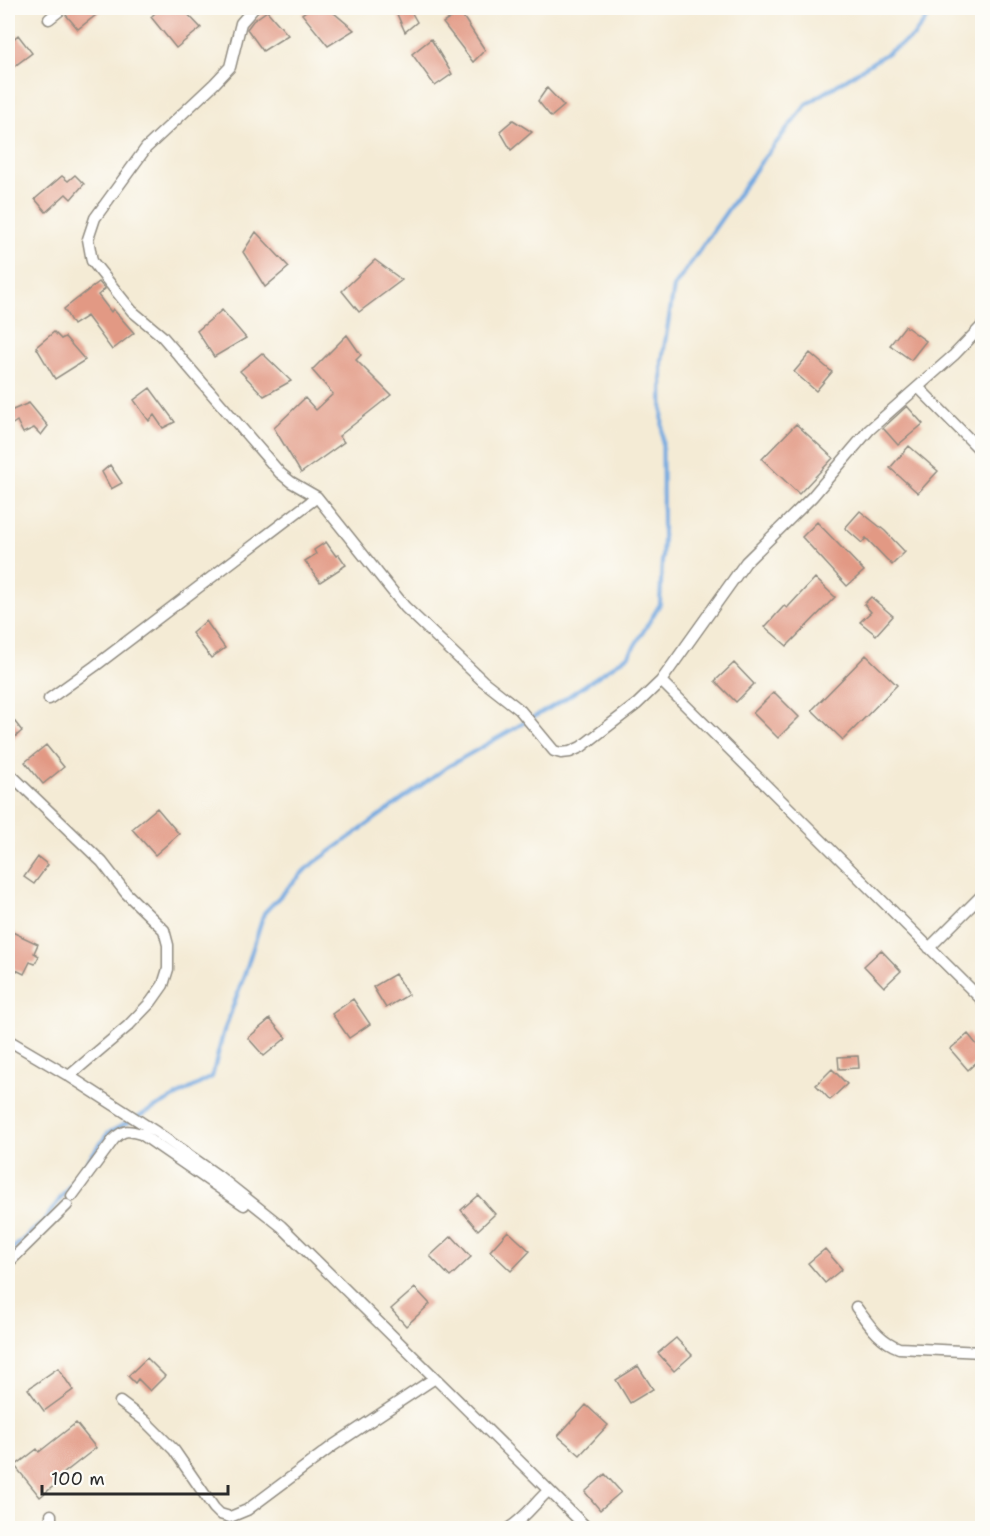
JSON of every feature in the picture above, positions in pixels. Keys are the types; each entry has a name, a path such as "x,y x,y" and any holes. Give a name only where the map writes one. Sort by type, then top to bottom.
{"street":[{"path":"49,20 63,8"},
{"path":"254,8 242,23 230,67 146,148 95,218 88,239 92,261 132,311 162,336 280,473 317,497 405,607 483,681 520,710 554,751 570,752 581,747 637,704 661,681 746,562 812,497 869,430 954,355 982,326"},
{"path":"918,387 982,452"},
{"path":"49,699 317,497"},
{"path":"661,681 982,1000"},
{"path":"8,772 102,862 126,893 164,930 168,945 168,969 163,985 151,1002 128,1026 69,1076"},
{"path":"929,948 982,895"},
{"path":"8,1040 156,1132 217,1175 281,1226 587,1528"},
{"path":"8,1263 69,1200 114,1139 121,1132 129,1130 141,1134 258,1215 281,1226"},
{"path":"856,1307 875,1333 889,1344 899,1348 982,1352"},
{"path":"120,1402 144,1420 174,1450 214,1508 220,1514 230,1517 247,1510 334,1445 435,1378"},
{"path":"509,1528 524,1519 534,1503 548,1491"},
{"path":"51,1515 51,1528"}],"building":[{"path":"70,8 105,8 78,29 66,15"},
{"path":"160,8 182,8 201,28 176,48 151,17"},
{"path":"310,8 328,8 354,30 328,46 302,14"},
{"path":"409,8 417,22 405,32 397,14"},
{"path":"267,11 288,35 263,51 247,29 253,21"},
{"path":"460,12 485,50 473,62 443,23"},
{"path":"18,35 32,53 8,71 8,44"},
{"path":"431,39 452,74 435,86 412,54"},
{"path":"547,88 564,106 551,117 538,101"},
{"path":"513,120 532,132 511,150 500,131"},
{"path":"75,175 84,184 71,199 66,194 46,212 35,199 62,176 68,181"},
{"path":"256,232 289,267 265,287 243,252"},
{"path":"375,260 402,280 359,312 342,291"},
{"path":"99,282 105,289 98,295 111,312 113,309 134,333 112,350 87,316 73,325 64,309"},
{"path":"222,310 246,338 214,357 197,331"},
{"path":"905,326 926,341 911,360 890,345"},
{"path":"54,332 61,339 65,337 85,360 55,379 36,347"},
{"path":"347,335 361,355 356,360 391,395 339,436 344,442 301,473 274,428 305,398 316,410 333,394 312,370"},
{"path":"262,353 291,381 264,396 240,371"},
{"path":"810,353 832,372 816,391 794,372"},
{"path":"150,388 175,422 163,428 154,415 149,421 134,400"},
{"path":"29,403 48,426 41,435 34,428 23,433 17,421 11,425 8,418 8,412"},
{"path":"907,406 923,424 898,445 883,428"},
{"path":"796,424 833,458 799,494 762,459"},
{"path":"909,446 938,471 918,493 890,468"},
{"path":"110,465 122,483 111,489 102,472"},
{"path":"860,511 885,531 905,552 892,565 866,538 862,543 845,528"},
{"path":"817,522 864,571 847,586 802,537"},
{"path":"326,542 346,565 320,582 305,561 316,554 314,550"},
{"path":"815,578 835,597 787,646 765,627 784,606 787,608"},
{"path":"871,597 893,616 876,635 860,622 871,612 864,604"},
{"path":"206,621 225,648 211,658 192,633"},
{"path":"866,655 897,685 843,740 812,710"},
{"path":"734,663 754,684 736,702 715,681"},
{"path":"774,692 799,717 778,738 753,713"},
{"path":"8,713 22,731 8,743"},
{"path":"46,745 64,767 43,784 25,762"},
{"path":"157,808 179,834 155,855 132,829"},
{"path":"38,857 48,865 34,884 24,877"},
{"path":"8,930 38,944 34,953 39,956 35,964 30,962 24,974 8,966"},
{"path":"881,950 901,971 884,987 864,966"},
{"path":"395,974 408,995 386,1008 373,987"},
{"path":"353,999 370,1024 349,1038 332,1014"},
{"path":"270,1019 286,1038 264,1056 248,1038"},
{"path":"968,1034 982,1051 982,1057 968,1070 950,1049"},
{"path":"858,1056 859,1068 839,1069 838,1057"},
{"path":"832,1069 847,1084 830,1100 816,1085"},
{"path":"478,1195 495,1214 478,1230 461,1210"},
{"path":"508,1231 530,1251 511,1271 490,1251"},
{"path":"452,1236 471,1257 450,1277 430,1256"},
{"path":"825,1249 842,1269 825,1283 808,1263"},
{"path":"415,1288 430,1304 406,1326 391,1309"},
{"path":"676,1338 692,1355 674,1371 658,1353"},
{"path":"147,1358 165,1376 150,1391 138,1379 135,1383 128,1376"},
{"path":"638,1366 653,1389 630,1403 616,1380"},
{"path":"58,1368 73,1390 44,1411 28,1389"},
{"path":"586,1405 608,1425 580,1455 558,1436"},
{"path":"76,1423 96,1448 59,1477 61,1480 40,1497 15,1466 37,1449 39,1452"},
{"path":"605,1474 621,1492 600,1510 585,1492"}],"waterway":[{"path":"8,1253 44,1221 108,1133 212,1077 223,1034 264,913 306,869 447,767 560,702 629,655 660,604 663,538 662,361 674,287 761,162 807,104 914,36 934,8"}]}
